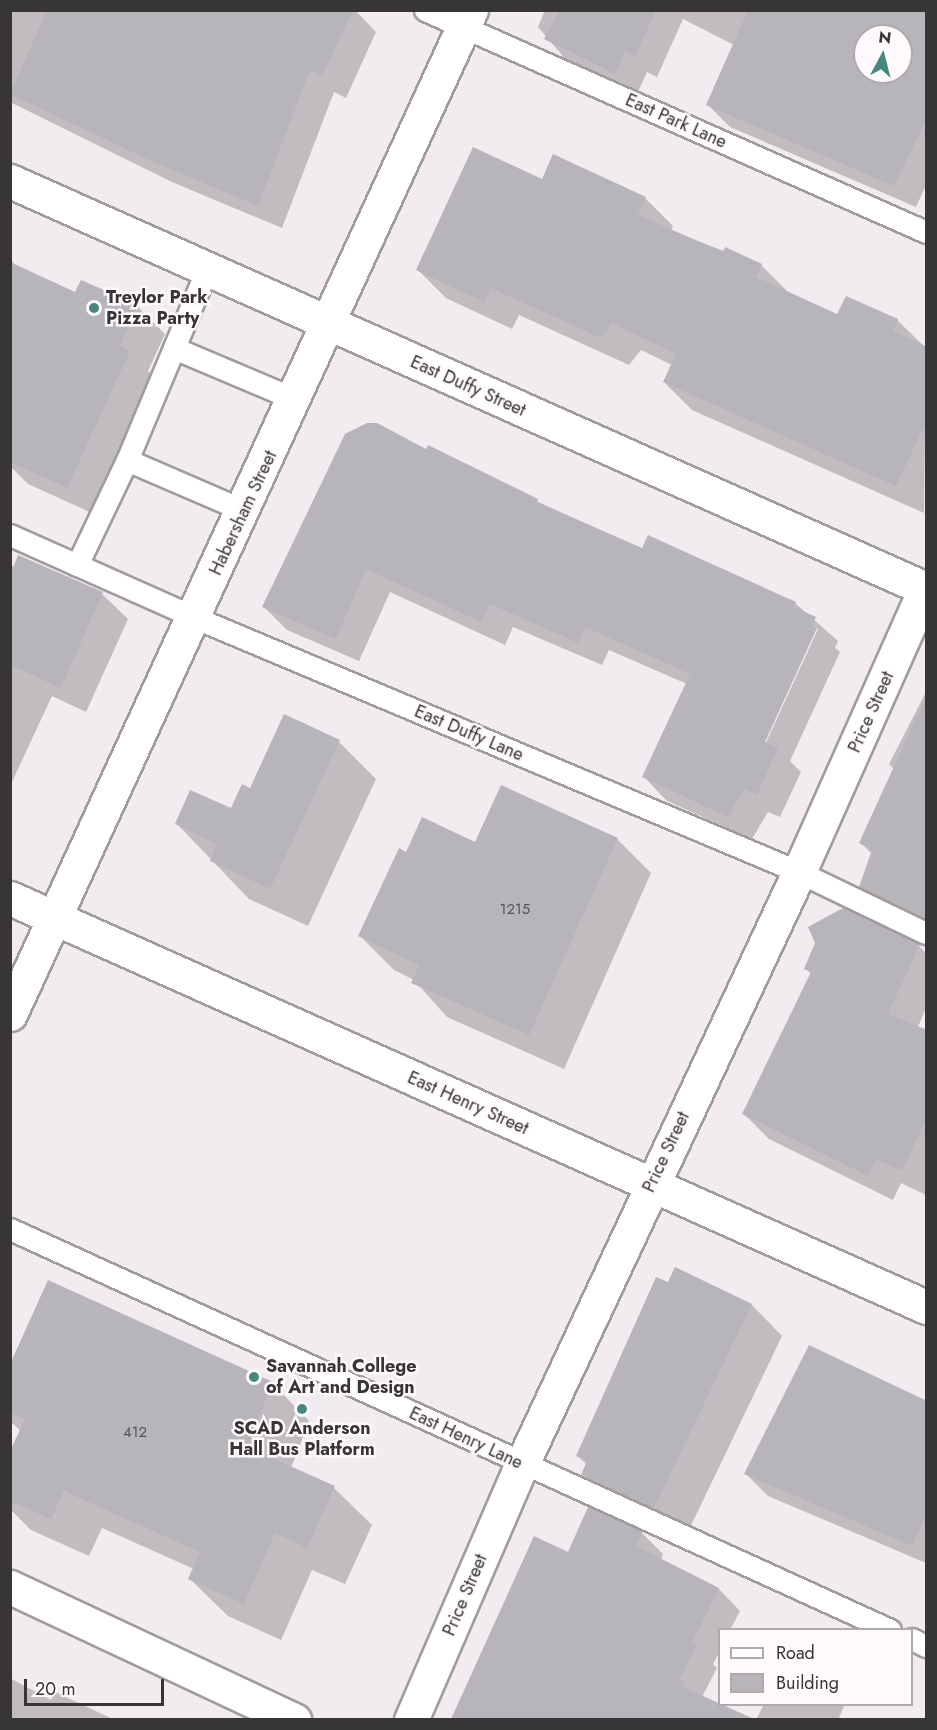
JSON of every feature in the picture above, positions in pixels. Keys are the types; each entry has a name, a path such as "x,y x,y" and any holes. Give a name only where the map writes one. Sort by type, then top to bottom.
{"main road":[{"name":"Habersham Street","path":"10,1014 195,618 468,19"},
{"name":"East Duffy Street","path":"10,181 329,325 926,588"},
{"name":"Price Street","path":"411,1719 522,1464 651,1184 799,872 926,588"},
{"name":"East Henry Street","path":"10,898 927,1307"},
{"path":"10,1587 294,1719"}],"lane":[{"name":"East Park Lane","path":"425,10 468,19 927,232"},
{"path":"77,565 127,460 207,269"},
{"path":"174,348 295,399"},
{"path":"127,460 244,511"},
{"name":"East Duffy Lane","path":"10,535 195,618 799,872 927,933"},
{"name":"East Henry Lane","path":"10,1229 522,1464 888,1628"},
{"path":"913,1639 927,1646"}],"building":[{"path":"47,10 353,10 322,76 310,70 258,206 147,159 10,94"},
{"path":"560,10 656,10 635,56 625,51 615,74 544,39"},
{"path":"748,10 927,10 927,118 894,186 706,105"},
{"path":"473,147 542,179 553,154 646,197 638,215 723,252 725,247 762,264 756,277 837,314 846,296 898,319 893,331 927,347 927,419 896,486 663,382 676,354 612,323 601,338 491,288 484,302 416,270"},
{"path":"10,262 75,292 81,280 138,305 120,346 130,351 67,488 10,462"},
{"path":"367,423 377,423 426,449 428,445 538,499 537,502 642,548 648,535 796,602 794,607 816,617 812,626 817,628 765,742 778,748 757,795 744,789 728,817 642,777 690,674 585,627 578,643 490,604 481,622 366,569 336,639 262,607 345,434"},
{"path":"18,555 103,592 61,688 10,665 10,576"},
{"path":"927,694 927,919 859,887 872,850 859,843"},
{"path":"284,714 340,740 270,889 210,861 217,844 175,824 190,790 231,808 242,784 250,788"},
{"path":"501,785 618,838 529,1035 411,983 419,965 358,936 399,848 406,852 422,817 475,842"},
{"path":"843,908 920,944 888,1014 927,1030 927,1117 902,1171 876,1159 868,1176 742,1114 811,972 804,969 815,943 808,927"},
{"path":"675,1267 752,1304 654,1508 581,1475 587,1461 576,1456 656,1277 668,1282"},
{"path":"48,1280 273,1382 247,1447 335,1486 307,1548 275,1533 244,1604 188,1579 200,1552 64,1491 51,1519 10,1501 10,1451 25,1419 10,1413 10,1364"},
{"path":"809,1345 927,1401 927,1513 912,1546 744,1474"},
{"path":"588,1507 643,1531 636,1546 719,1588 692,1643 697,1645 679,1680 685,1683 683,1687 718,1703 718,1706 725,1706 754,1719 451,1719 534,1536 568,1552"}],"place":[{"name":"Treylor Park Pizza Party","path":"94,308"},
{"name":"Savannah College of Art and Design","path":"254,1377"},
{"name":"SCAD Anderson Hall Bus Platform","path":"302,1409"}]}
